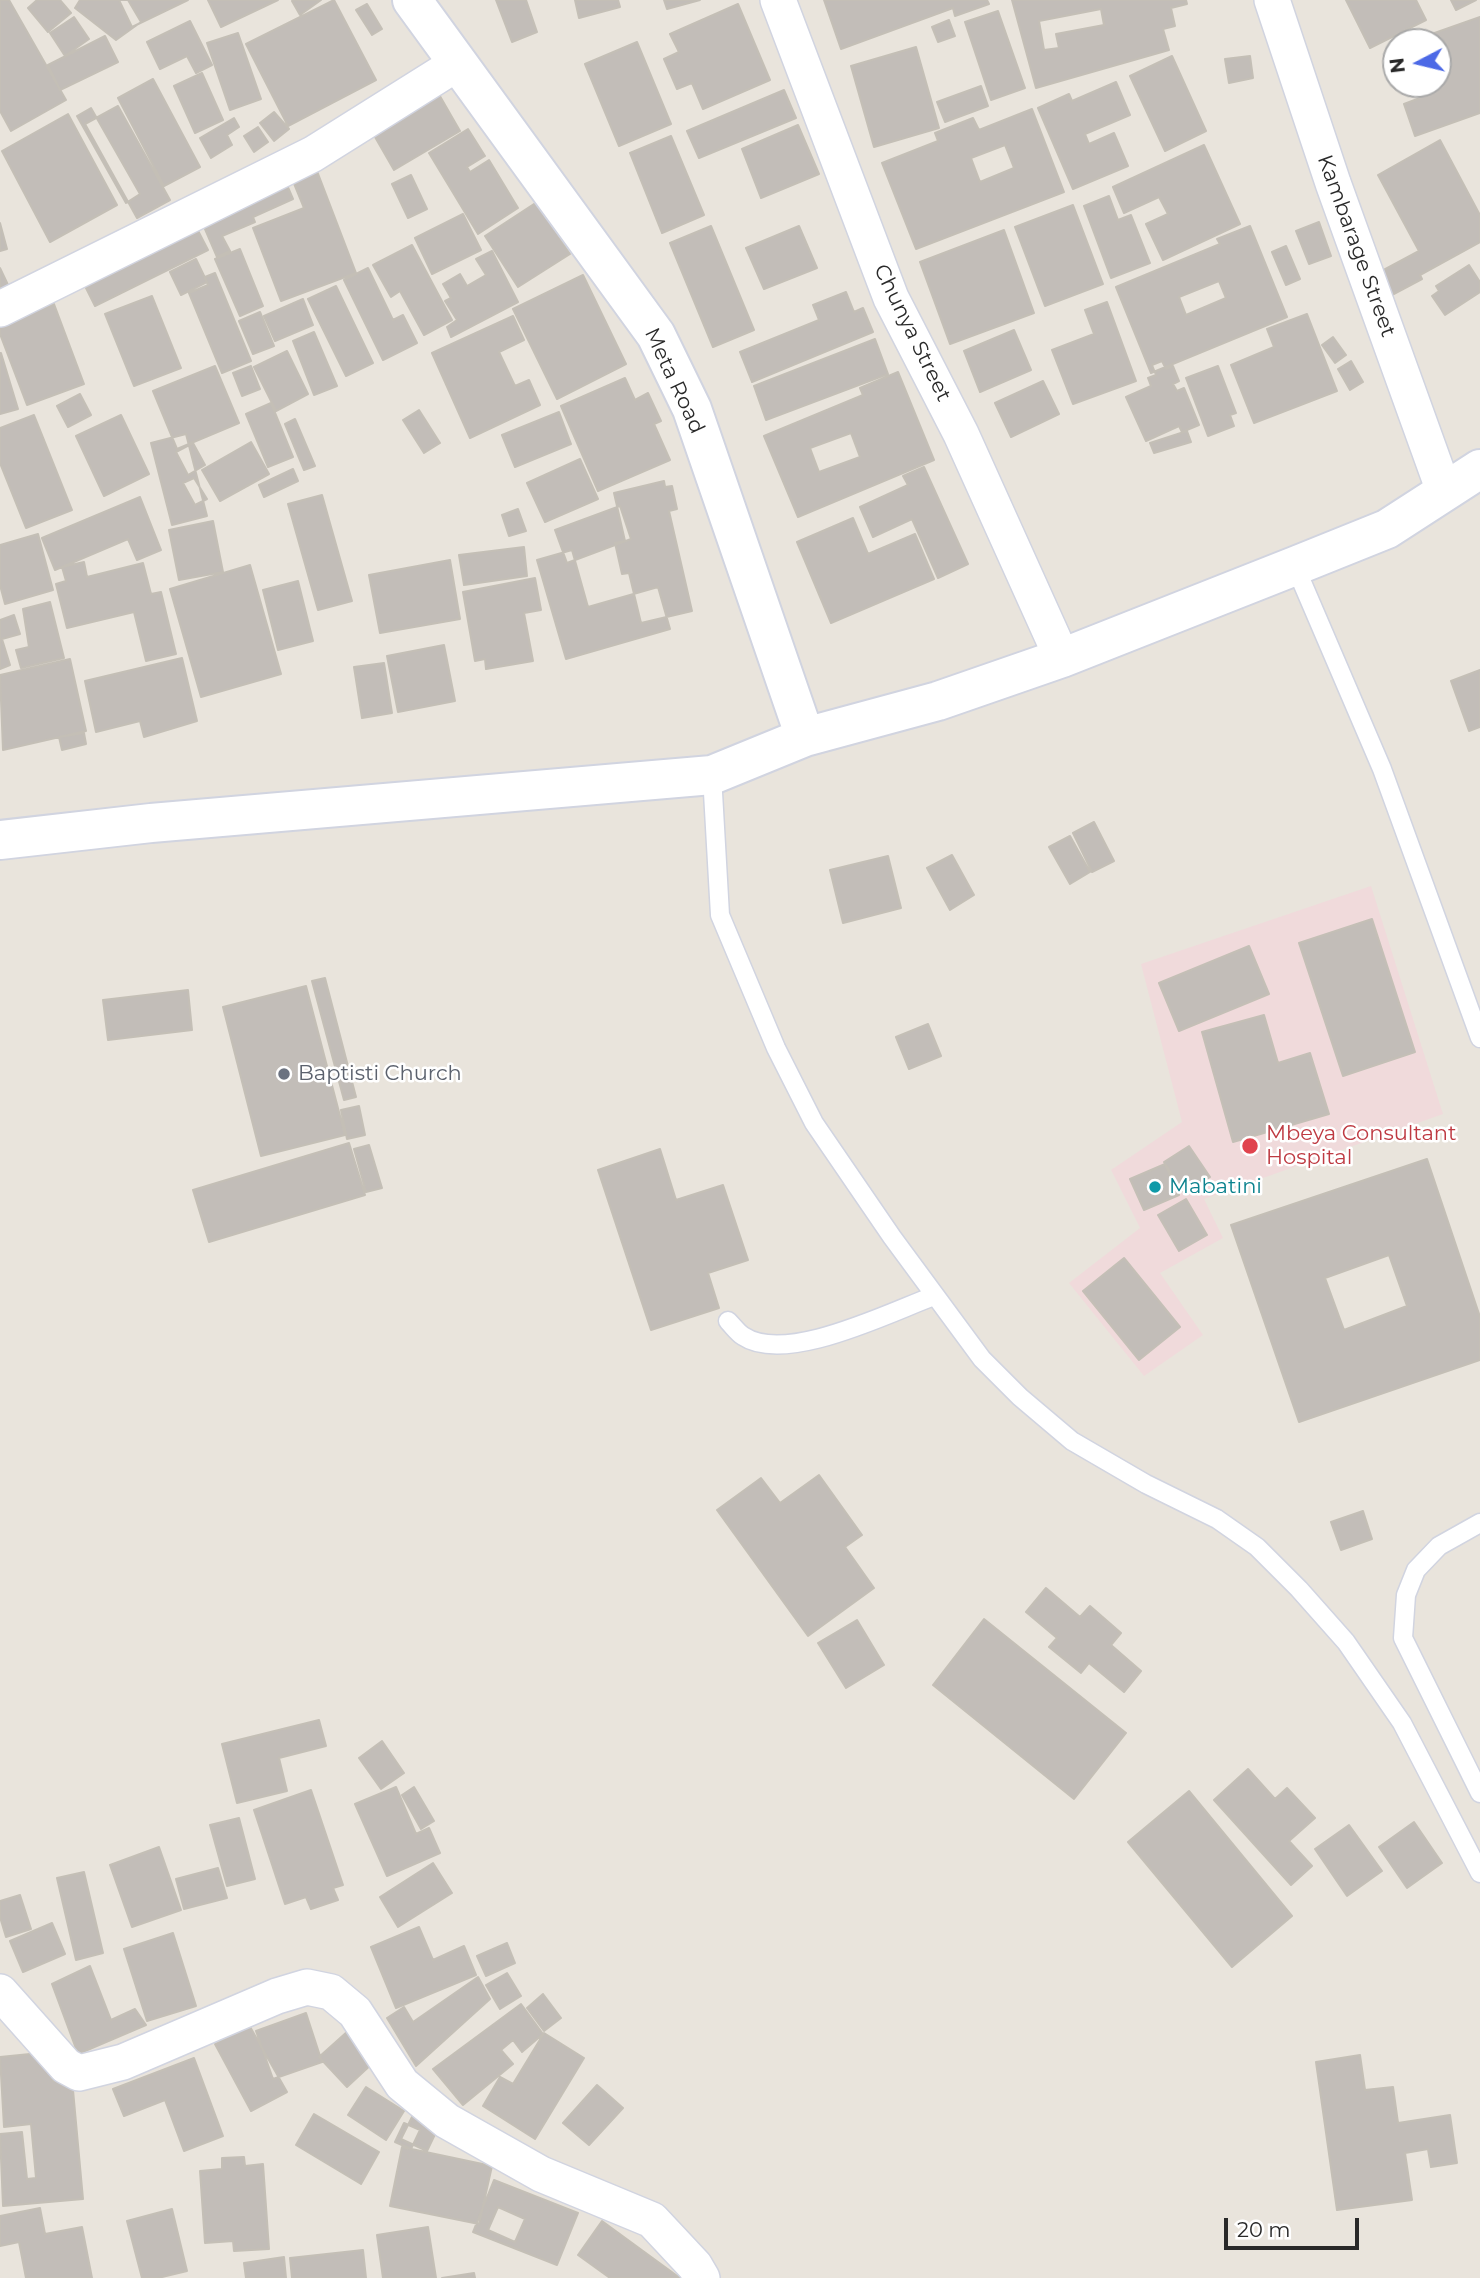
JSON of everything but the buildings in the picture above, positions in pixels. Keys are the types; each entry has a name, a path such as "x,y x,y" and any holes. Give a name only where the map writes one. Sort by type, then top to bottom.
{"main road":[{"name":"Meta Road","path":"412,0 656,335 692,409 805,737"},
{"path":"0,840 150,823 712,775 805,737 938,701 1062,658 1295,566 1387,529 1480,468"}],"street":[{"name":"Chunya Street","path":"778,0 891,298 961,434 1062,658"},
{"name":"Kambarage Street","path":"1272,0 1333,183 1444,491"},
{"path":"0,309 313,154 458,63"},
{"path":"0,1992 66,2066 79,2073 123,2062 277,1996 307,1987 331,1992 355,2012 402,2084 447,2121 541,2174 652,2220 695,2266 702,2278"}],"lane":[{"path":"1295,566 1382,769 1480,1038"},
{"path":"712,775 720,915 776,1048 814,1123 934,1296 982,1359 1020,1397 1072,1441 1146,1484 1217,1520 1257,1547 1299,1589 1346,1642 1402,1723 1480,1873"},
{"path":"728,1321 743,1336 759,1343 785,1345 824,1337 934,1296"},
{"path":"1480,1523 1439,1546 1416,1570 1406,1595 1403,1638 1480,1793"}],"shaded area":[{"name":"Mbeya Consultant Hospital","path":"1371,886 1443,1114 1204,1199 1223,1238 1160,1273 1203,1335 1144,1376 1069,1283 1140,1228 1111,1170 1182,1122 1141,964"}],"place":[{"name":"Baptisti Church","path":"284,1074"},
{"name":"Mbeya Consultant Hospital","path":"1250,1146"},
{"name":"Mabatini","path":"1155,1187"}]}
